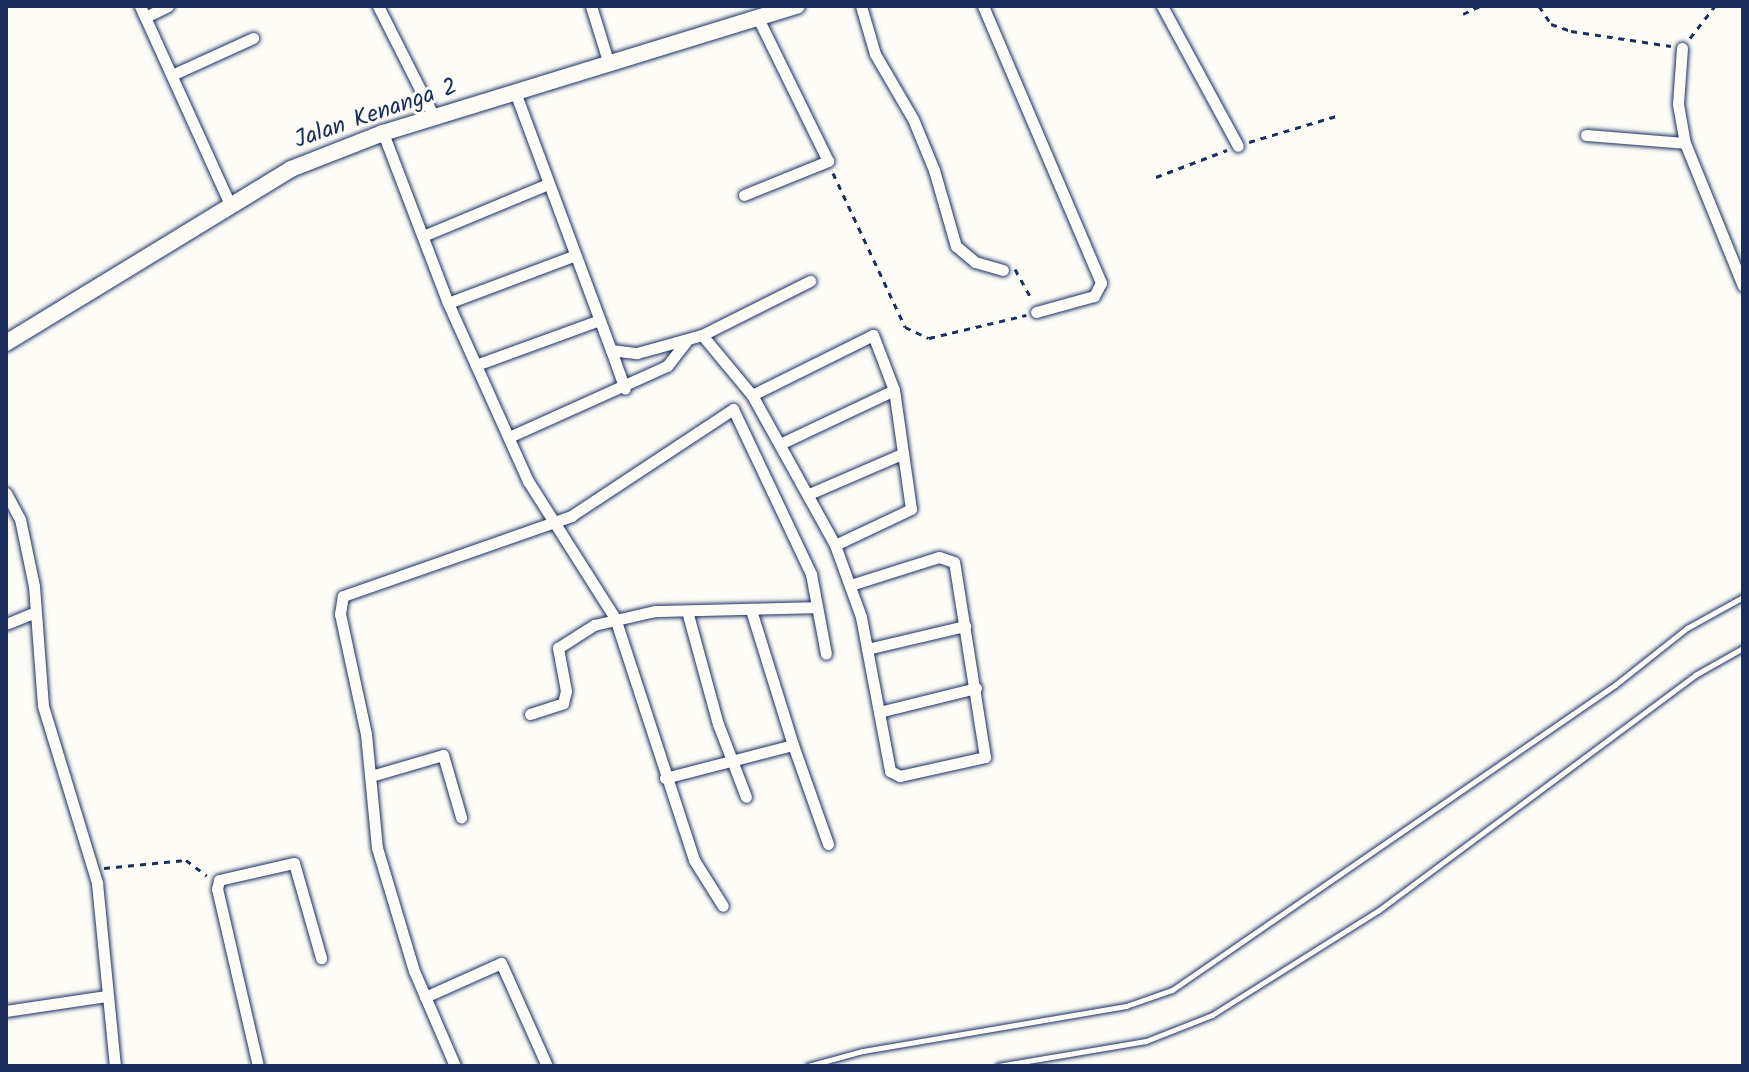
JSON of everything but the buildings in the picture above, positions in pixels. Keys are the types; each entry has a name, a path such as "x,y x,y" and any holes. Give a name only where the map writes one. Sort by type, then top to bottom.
{"main road":[{"name":"Jalan Kenanga 2","path":"6,343 291,169 383,133 797,6"}],"street":[{"path":"168,6 142,12 174,74 230,204"},
{"path":"378,6 434,117"},
{"path":"591,6 609,64"},
{"path":"861,6 875,54 913,119 934,170 956,246 975,262 1003,270"},
{"path":"983,6 1101,283 1094,296 1036,312"},
{"path":"1162,6 1238,146"},
{"path":"744,195 828,161 758,18"},
{"path":"174,74 253,38"},
{"path":"1682,48 1678,104 1685,143 1742,281"},
{"path":"515,92 597,321 625,389"},
{"path":"383,133 448,303 509,437 553,521 615,618 694,860 723,906"},
{"path":"1586,135 1685,143"},
{"path":"423,236 548,184"},
{"path":"448,303 573,256"},
{"path":"611,350 637,353 702,335 810,281"},
{"path":"476,365 597,321"},
{"path":"752,395 870,334 894,390 911,509 835,545"},
{"path":"702,335 752,395 782,443 835,545 850,585 867,649 895,775 980,758 988,751 954,562 948,557 850,585"},
{"path":"509,437 625,389 667,366 688,339"},
{"path":"782,443 894,390"},
{"path":"455,1066 425,997 377,848 371,776 354,667 340,614 343,596 571,516 733,409 811,574 826,654"},
{"path":"809,494 902,454"},
{"path":"6,493 20,519 35,612 43,706 92,868 104,919 106,996 115,1066"},
{"path":"6,525 20,519"},
{"path":"530,714 559,706 566,698 560,643 615,618 687,611 817,607"},
{"path":"751,610 828,844"},
{"path":"687,611 746,797"},
{"path":"6,624 35,612"},
{"path":"867,649 965,626"},
{"path":"879,712 976,688"},
{"path":"665,778 793,745"},
{"path":"371,776 443,755 461,817"},
{"path":"258,1066 217,884 223,877 294,863 321,958"},
{"path":"425,997 501,963 547,1066"},
{"path":"6,1011 106,996"}],"lane":[{"path":"808,1066 863,1051 1126,1006 1172,990 1615,685 1687,628 1743,597"},
{"path":"998,1066 1146,1041 1212,1015 1379,910 1695,675 1743,648"}],"path":[{"path":"1463,14 1480,6"},
{"path":"1539,6 1551,24 1571,31 1682,48 1715,6"},
{"path":"1156,177 1238,146 1336,116"},
{"path":"828,161 905,327 929,338 1036,312 1020,271 1003,270"},
{"path":"92,868 186,860 217,884"}]}
